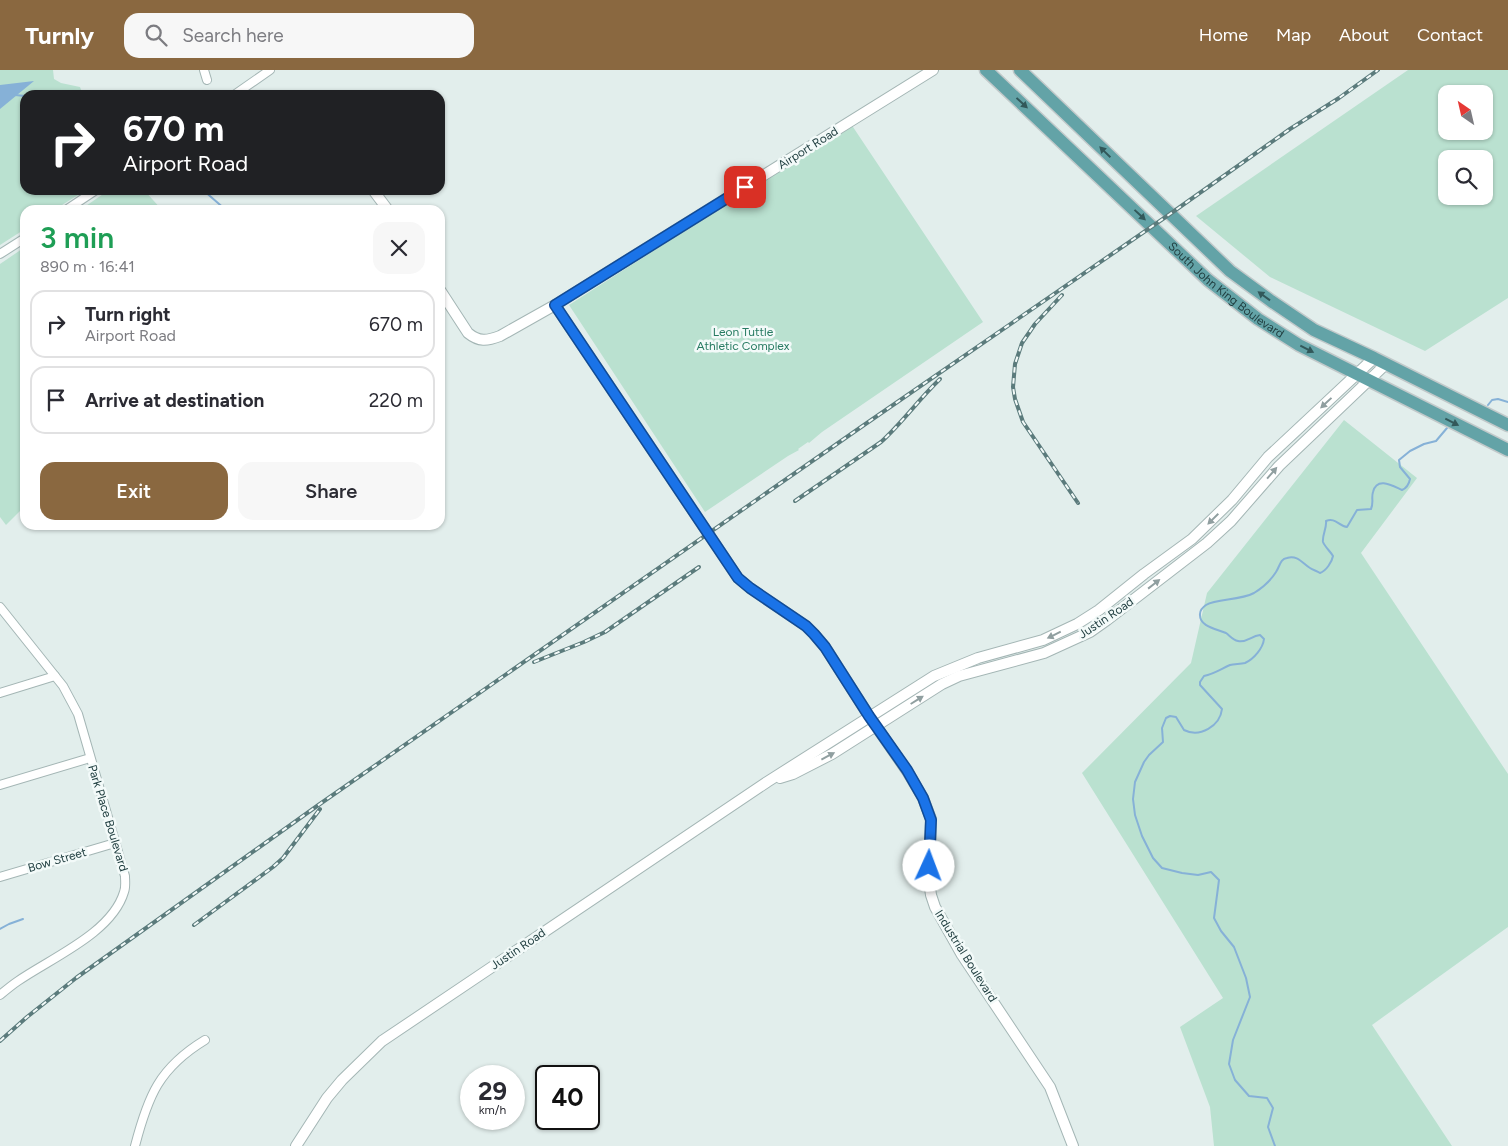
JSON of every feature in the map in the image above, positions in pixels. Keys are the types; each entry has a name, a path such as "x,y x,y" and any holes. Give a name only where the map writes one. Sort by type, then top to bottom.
{"main road":[{"name":"South John King Boulevard","path":"986,70 1208,280 1258,319 1299,344 1508,450"},
{"name":"South John King Boulevard","path":"1020,70 1230,271 1271,301 1314,330 1508,425"}],"street":[{"path":"204,70 207,80"},
{"path":"241,90 270,70"},
{"name":"Airport Road","path":"445,298 468,333 482,341 500,336 555,305 933,70"},
{"path":"74,205 88,195"},
{"path":"0,254 20,241"},
{"name":"Industrial Boulevard","path":"555,305 738,578 814,634 825,647 869,716 907,770 923,798 931,820 929,881 931,895 939,916 962,955 1050,1087 1073,1146"},
{"name":"Justin Road","path":"296,1146 327,1098 342,1080 382,1041 767,782 934,676 978,658 1043,640 1077,624 1099,610 1192,539 1232,500 1268,457 1374,358"},
{"name":"Justin Road","path":"767,782 793,774 832,754 942,684 959,676 1044,653 1090,632 1207,543 1231,521 1279,466 1386,364"},
{"name":"Park Place Boulevard","path":"0,607 55,676 70,697 78,714 125,876 125,891 107,920 92,934 62,955 19,980 0,995"},
{"path":"978,658 981,670"},
{"path":"0,693 55,676"},
{"path":"0,784 90,758"},
{"name":"Bow Street","path":"0,877 115,843"},
{"path":"135,1146 142,1120 163,1076 179,1058 205,1040"}],"green space":[{"path":"0,70 53,70 54,79 61,83 80,87 81,90 20,90 20,195 78,195 62,205 20,205 20,232 0,245"},
{"path":"1408,70 1508,70 1508,298 1425,351 1270,277 1196,216"},
{"name":"Leon Tuttle Athletic Complex","path":"851,124 983,322 822,432 799,450 705,512 569,305"},
{"path":"102,195 148,195 158,205 87,205"},
{"path":"20,250 20,511 6,525 0,517 0,264"},
{"path":"1344,420 1417,478 1361,553 1508,774 1508,927 1372,1025 1452,1146 1214,1146 1210,1107 1180,1027 1223,998 1082,773 1191,663 1207,593"}],"water":[{"path":"34,81 23,90 20,90 20,93 0,109 0,85"}],"waterway":[{"path":"15,95 20,96"},
{"path":"209,195 220,205"},
{"path":"1488,405 1492,400 1498,399 1508,402"},
{"path":"1275,1146 1268,1127 1273,1108 1267,1098 1249,1096 1235,1080 1229,1064 1233,1040 1250,997 1246,978 1234,947 1221,931 1214,918 1219,880 1211,872 1198,875 1162,868 1153,858 1142,836 1135,815 1133,799 1135,782 1144,762 1163,742 1162,728 1166,718 1170,716 1176,717 1184,730 1190,732 1208,729 1217,721 1222,709 1200,685 1204,676 1230,665 1245,663 1252,659 1262,646 1264,639 1260,635 1244,641 1238,641 1226,633 1205,625 1200,618 1201,610 1206,605 1216,601 1248,596 1254,593 1272,578 1281,561 1291,557 1320,573 1330,563 1333,556 1323,542 1326,521 1332,520 1347,527 1357,510 1371,509 1373,492 1378,484 1382,483 1402,490 1405,488 1410,479 1400,467 1399,460 1410,451 1424,444 1436,441 1447,428"},
{"path":"0,929 23,919"}],"railway":[{"path":"0,1041 76,978 317,806 1290,129 1339,98 1378,70"},
{"path":"1062,295 1035,324 1022,343 1015,364 1013,387 1023,422 1078,503"},
{"path":"795,501 881,442 940,379"},
{"path":"534,662 605,632 699,567"},
{"path":"194,925 283,858 320,809"}],"route":[{"path":"745,187 555,305 738,578 806,626 814,634 825,647 869,716 907,770 923,798 931,820 929,866"}]}
